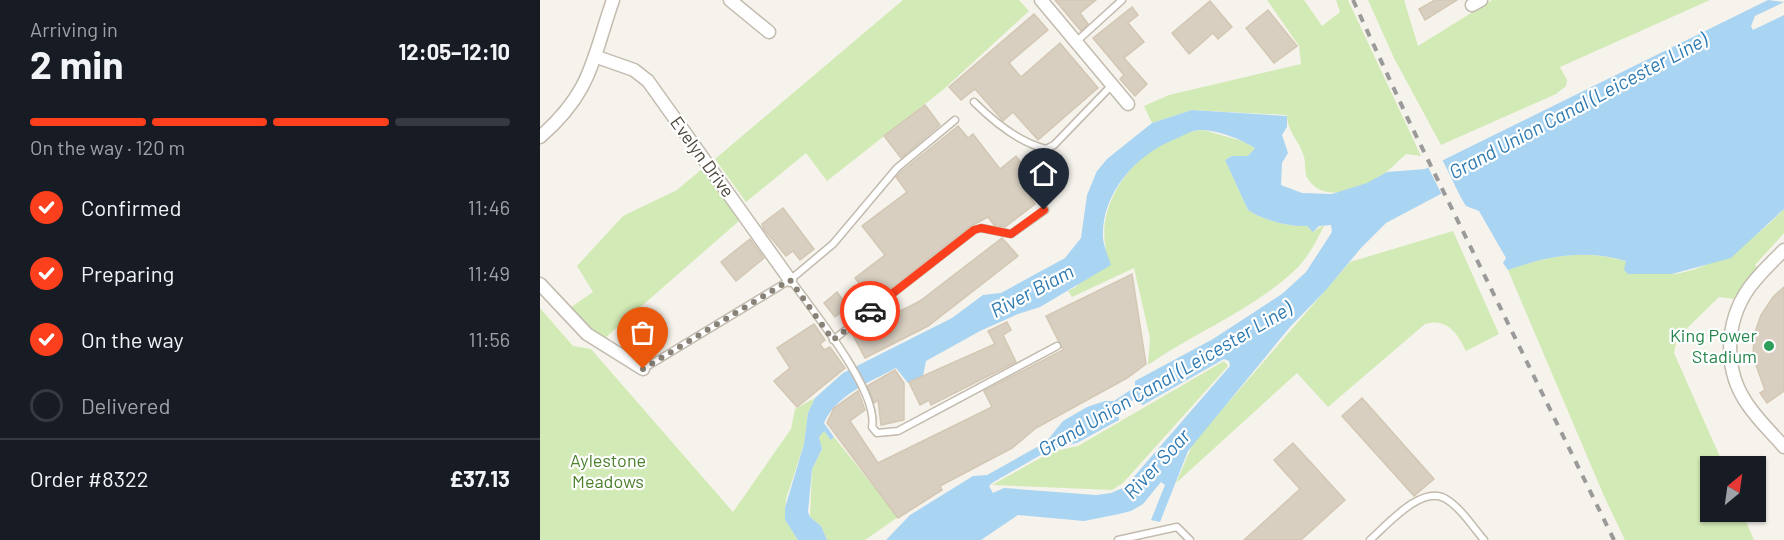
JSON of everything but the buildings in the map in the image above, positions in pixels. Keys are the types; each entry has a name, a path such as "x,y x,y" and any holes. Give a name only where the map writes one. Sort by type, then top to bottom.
{"street":[{"path":"540,137 577,99 597,57 612,0"},
{"path":"730,0 769,32"},
{"path":"1041,0 1128,104"},
{"name":"Evelyn Drive","path":"597,57 634,70 648,81 790,280"},
{"path":"1784,250 1748,289 1735,317 1730,345 1732,369 1742,394 1784,447"},
{"path":"540,284 587,334 643,369"}],"lane":[{"path":"1077,41 1122,0"},
{"path":"974,102 1012,133 1046,149 1054,145 1112,84"},
{"path":"643,369 790,280 833,244 897,168 955,120"},
{"path":"833,340 974,230 981,228 1011,234 1044,210"},
{"path":"790,280 833,340 866,392 873,414 872,427 877,433 892,432 1057,346"},
{"path":"1370,540 1415,501 1435,495 1453,504 1484,540"},
{"path":"1118,540 1177,527 1190,540"}],"green space":[{"path":"903,0 1019,0 1029,11 944,89 827,181 806,153 746,202 715,159"},
{"path":"1267,0 1304,0 1322,26 1340,12 1336,0 1348,0 1421,156 1406,154 1386,172 1367,183 1335,193 1316,187 1307,177 1304,157 1289,126 1287,115 1192,110 1152,123 1144,106 1169,95 1301,64 1299,46"},
{"path":"1368,0 1404,0 1418,46 1492,0 1710,0 1560,67 1567,80 1566,86 1556,94 1441,145 1394,58"},
{"path":"1203,130 1242,141 1255,148 1248,156 1232,156 1225,160 1248,210 1276,222 1307,226 1313,232 1325,224 1304,260 1279,284 1242,309 1148,365 1150,338 1134,268 1072,297 1068,291 1076,287 1106,249 1105,229 1108,208 1117,189 1130,171 1145,155 1163,143 1183,134"},
{"path":"702,169 739,221 605,338 601,337 570,308 593,292 577,266 623,216 677,190"},
{"path":"1784,209 1784,233 1755,265 1758,268 1735,299 1719,297 1677,338 1674,353 1720,456 1700,456 1700,522 1746,522 1754,540 1625,540 1508,270 1552,258 1595,255 1674,274 1704,266 1719,259 1748,241"},
{"path":"1453,231 1499,334 1466,351 1451,328 1440,323 1425,324 1328,407 1297,373 1176,483 1193,443 1350,262"},
{"name":"Aylestone Meadows","path":"540,308 573,346 591,349 733,512 791,429 795,409 815,398 808,413 804,444 786,499 785,520 798,540 540,540"},
{"path":"1224,361 1228,366 1123,483 1112,490 992,485 1051,452 1078,446"},
{"path":"824,431 831,440 834,437 898,517 865,540 827,540 821,526 810,517 812,469 822,449 819,437"}],"water":[{"path":"1768,0 1784,2 1755,16 1751,26 1753,30 1784,15 1784,209 1731,258 1672,274 1628,274 1624,270 1626,261 1595,255 1552,258 1508,270 1503,263 1506,258 1479,211 1466,206 1454,187 1386,223 1290,327 1188,451 1160,522 1151,520 1165,485 1161,482 1143,504 1131,511 1119,514 1084,521 1018,515 981,540 886,540 910,515 973,476 987,475 1046,442 1063,421 1087,407 1105,401 1114,401 1135,387 1135,381 1213,339 1282,294 1306,272 1332,232 1331,225 1319,226 1313,232 1307,226 1276,222 1248,210 1225,160 1232,156 1248,156 1255,148 1223,134 1203,130 1195,131 1145,156 1133,167 1114,192 1104,222 1103,238 1111,265 1040,307 980,331 926,361 923,376 908,383 896,368 845,397 829,413 824,423 834,437 831,440 824,431 819,437 822,449 812,469 808,512 810,517 821,526 827,540 798,540 785,520 785,508 804,444 808,413 815,398 843,373 952,318 983,295 1001,293 1065,258 1081,238 1087,195 1097,171 1107,159 1152,123 1192,110 1287,116 1287,127 1282,135 1288,153 1282,163 1281,185 1302,193 1332,194 1367,183 1387,172 1425,169","holes":["1224,359 1229,361 1230,366 1125,487 1111,493 1096,495 1004,488 993,493 989,486 1051,449 1077,443 1119,420 1118,410 1133,400 1143,405"]}],"pier":[{"path":"1441,157 1467,210 1463,208 1453,191 1443,197 1427,165"}],"railway":[{"path":"1353,0 1407,117 1614,540"}],"way so far":[{"path":"643,369 790,280 833,340 870,311"}],"place":[{"name":"King Power Stadium","path":"1769,346"}],"route":[{"path":"870,311 974,230 981,228 1011,234 1044,210"}],"water label":[{"name":"Grand Union Canal (Leicester Line)","path":"1578,106"},
{"name":"River Biam","path":"1032,291"},
{"name":"Grand Union Canal (Leicester Line)","path":"1165,379"},
{"name":"River Soar","path":"1157,464"}]}
